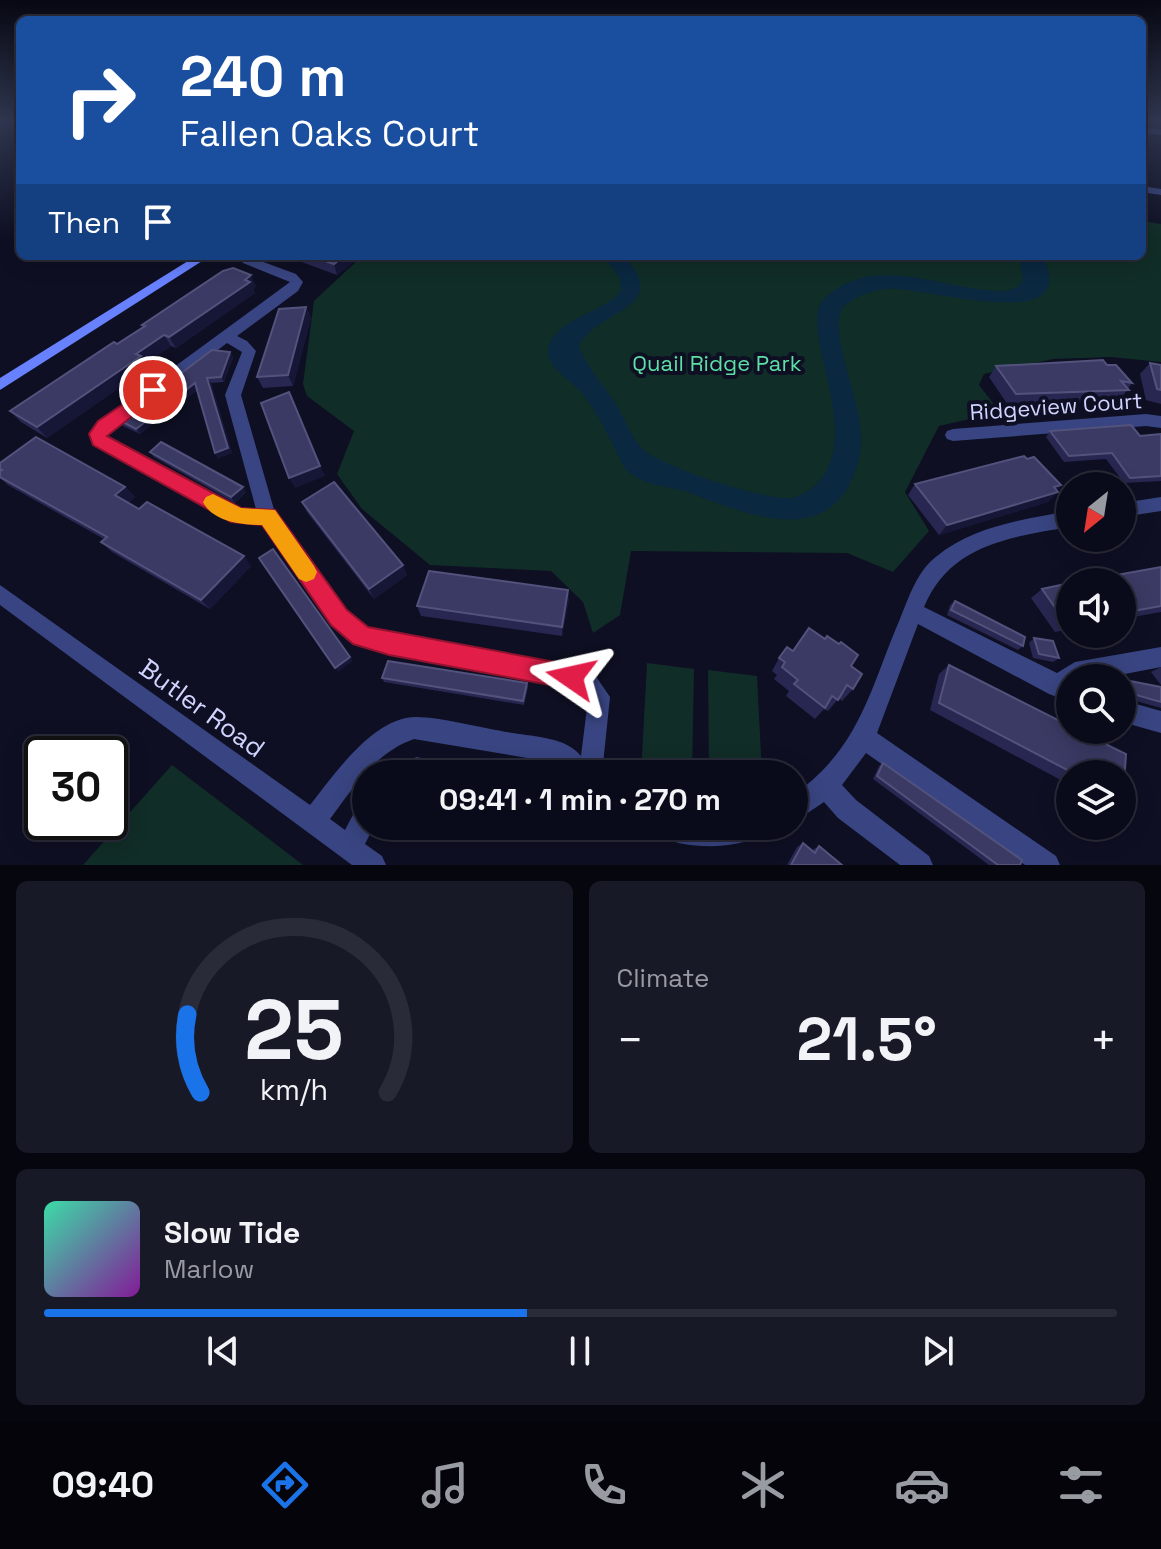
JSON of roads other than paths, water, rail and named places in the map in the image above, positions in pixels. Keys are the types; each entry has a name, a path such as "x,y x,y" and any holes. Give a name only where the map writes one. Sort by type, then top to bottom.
{"main road":[{"path":"0,385 198,260"}],"street":[{"path":"247,260 292,277 297,282 98,434 99,440 238,516 267,516"},
{"path":"226,337 249,351 233,395 267,516 339,618 361,636 389,644 571,677 587,683 599,697 592,760"},
{"name":"Ridgeview Court","path":"953,435 1161,422"},
{"path":"1136,508 1161,504"},
{"path":"808,800 827,787 864,738 913,611 932,575 954,554 972,544 1025,527 1056,521"},
{"name":"Butler Road","path":"0,594 373,865"},
{"path":"913,611 1056,684"},
{"path":"1123,664 1161,657"},
{"path":"1136,715 1161,722"},
{"path":"364,760 377,745 396,732 414,728 551,751 569,760"},
{"path":"864,738 1047,865"},
{"path":"312,822 352,775"},
{"path":"827,787 847,809 920,865"},
{"path":"349,848 353,840"}],"water":[{"path":"606,260 627,260 637,274 640,288 636,299 587,335 579,347 635,440 654,457 692,473 738,489 792,498 815,485 825,473 833,451 835,426 832,401 817,329 818,311 825,298 845,284 867,277 890,275 1007,291 1019,286 1023,280 1020,260 1043,260 1049,281 1041,295 1021,302 963,299 889,289 864,294 843,307 839,336 859,417 860,455 849,485 834,505 815,516 793,520 743,512 684,491 649,483 625,469 589,403 555,368 548,354 550,343 559,331 607,303 621,291 620,278"}],"park label":[{"name":"Quail Ridge Park","path":"717,363"}]}
